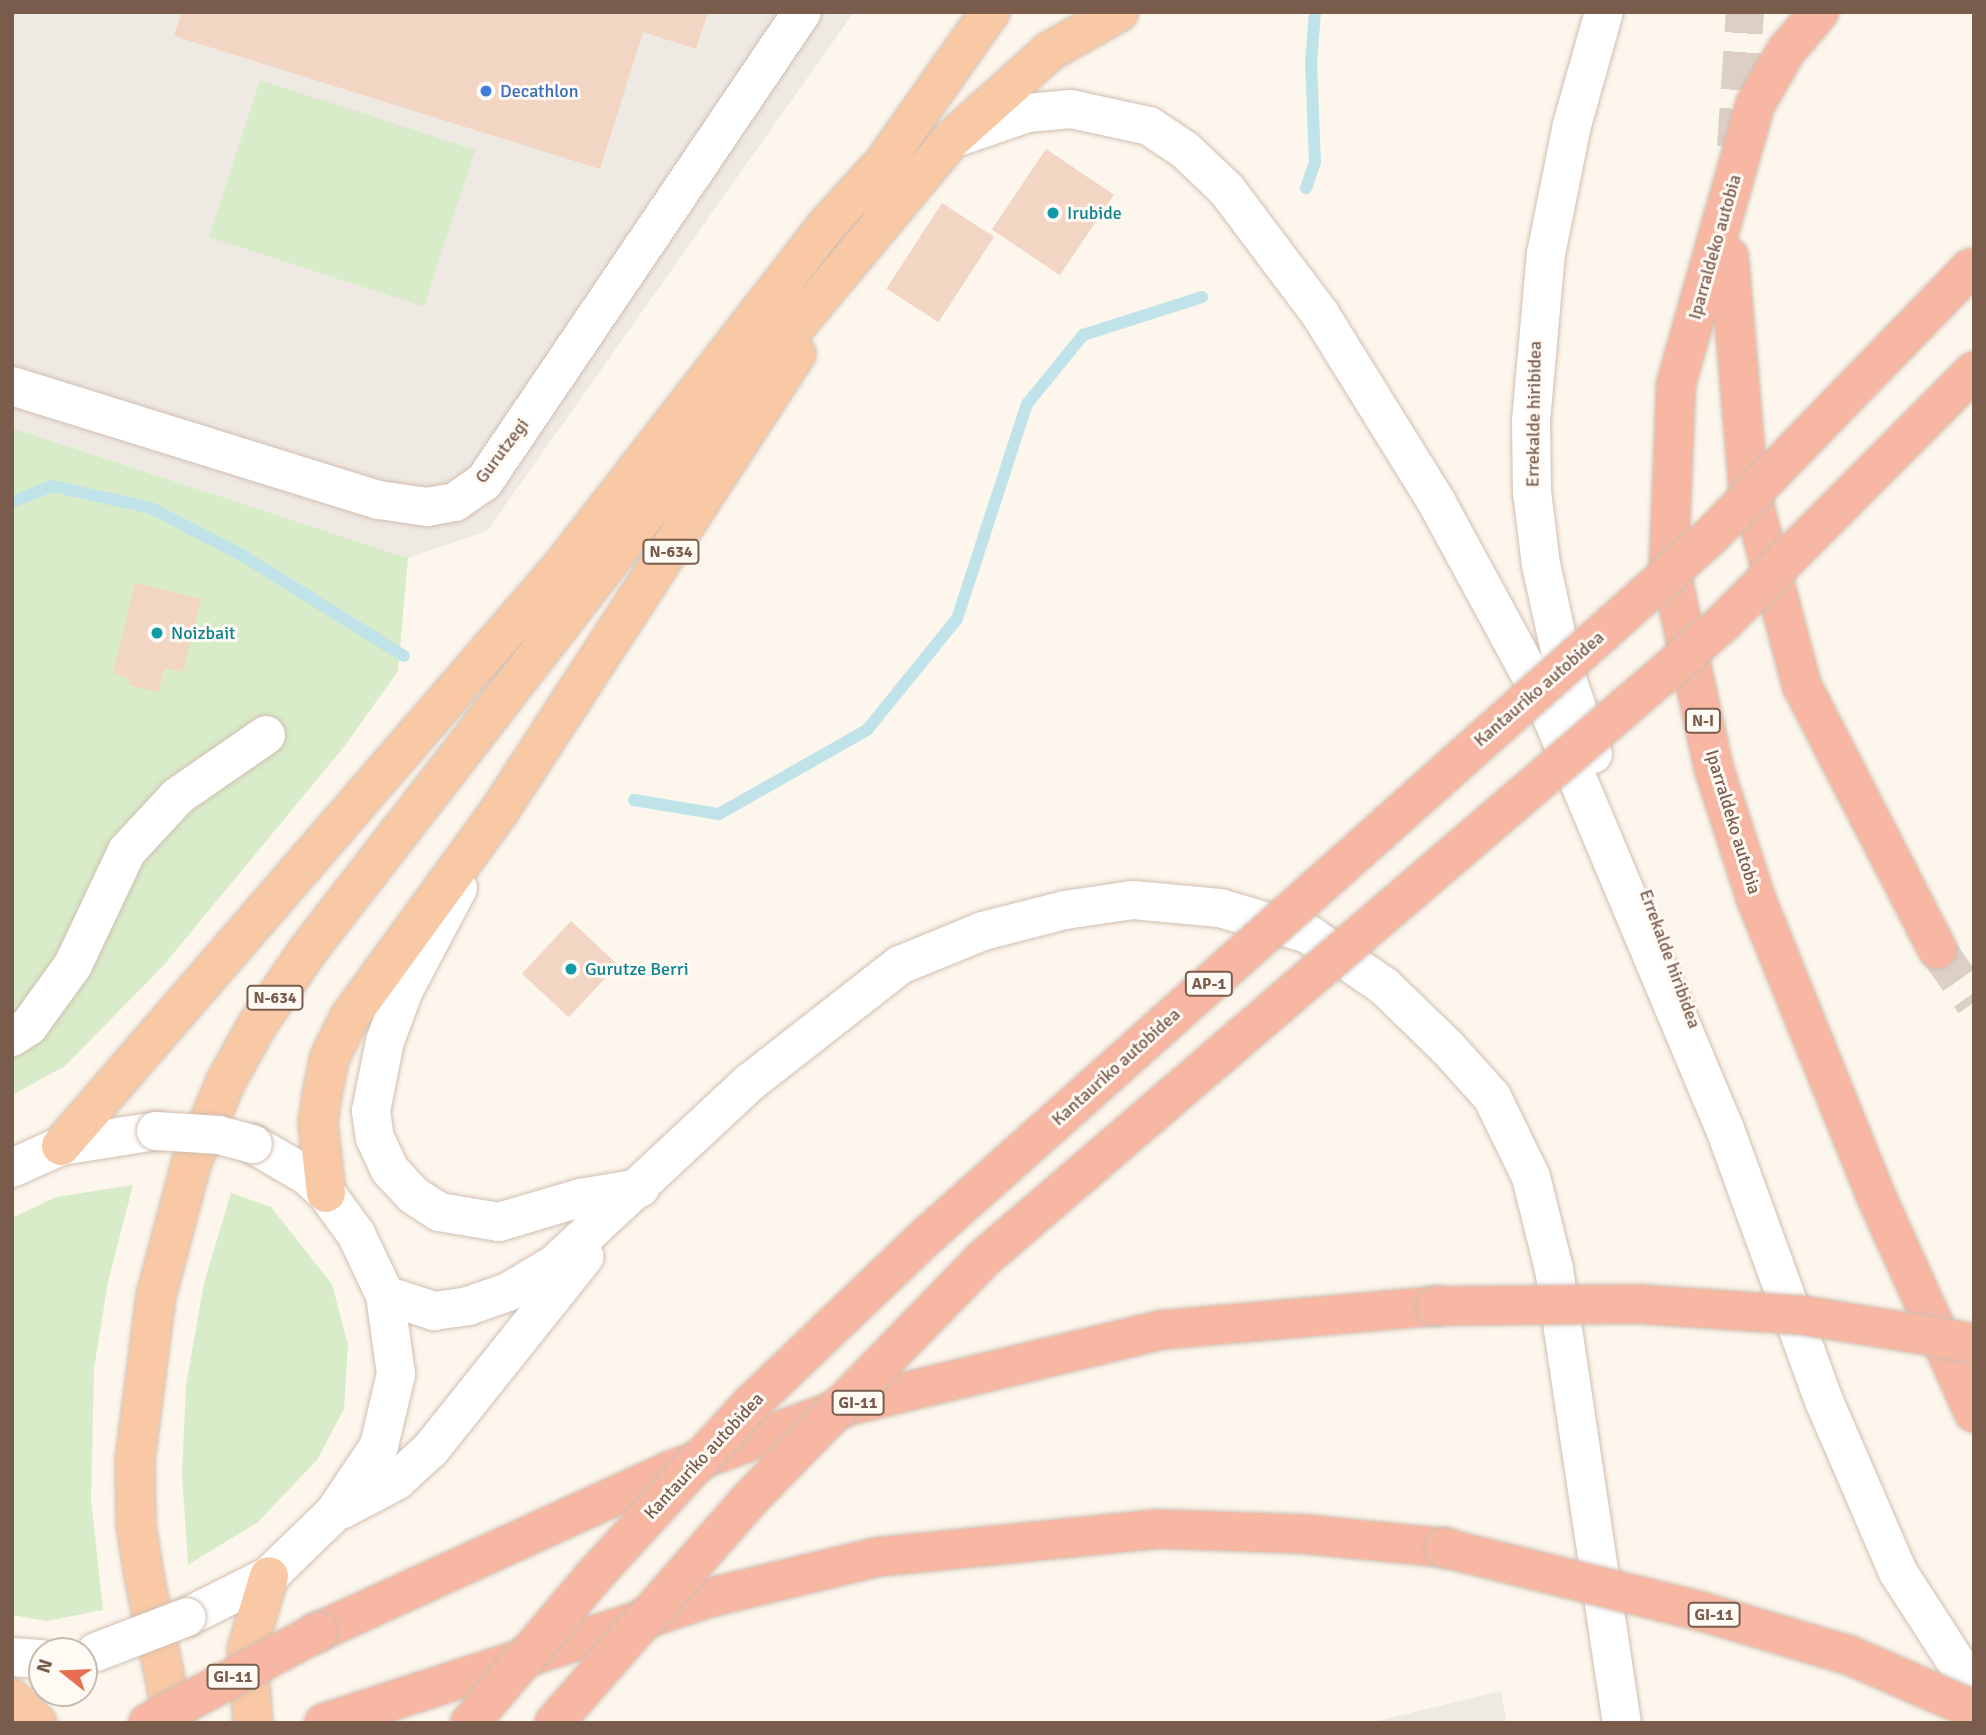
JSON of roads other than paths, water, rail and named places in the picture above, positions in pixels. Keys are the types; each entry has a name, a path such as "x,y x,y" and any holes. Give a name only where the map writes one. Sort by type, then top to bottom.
{"highway":[{"name":"N-634","path":"735,399 876,171 990,12"},
{"name":"N-634","path":"174,1723 136,1525 135,1460 156,1296 191,1164 226,1081 257,1025 309,949 735,399 951,140 1050,51 1119,12"},
{"name":"Iparraldeko autobia","path":"1819,12 1786,51 1755,105 1675,385 1669,564 1714,769 1756,899 1875,1194 1974,1413"},
{"name":"N-634","path":"61,1146 564,564 828,224 876,171"},
{"path":"1729,257 1748,482 1802,686 1937,949"},
{"name":"Kantauriko autobidea","path":"470,1723 592,1578 751,1404 927,1236 1711,536 1973,267"},
{"name":"N-634","path":"326,1193 318,1123 330,1057 349,1018 500,810 769,401 830,286"},
{"path":"554,1723 749,1500 983,1259 1722,624 1974,371"},
{"name":"GI-11","path":"148,1723 318,1632 672,1470 848,1406 1161,1330 1436,1306 1652,1305 1801,1315 1974,1343"},
{"name":"GI-11","path":"324,1723 712,1597 877,1557 1158,1529 1303,1534 1446,1548 1700,1611 1849,1655 1974,1710"},
{"path":"253,1723 247,1649 269,1576"},
{"path":"12,1699 37,1723"}],"street":[{"name":"Gurutzegi","path":"12,386 379,500 427,507 455,502 484,482 802,12"},
{"name":"Errekalde hiribidea","path":"1604,12 1572,125 1546,254 1533,384 1532,492 1541,565 1564,673 1688,999 1725,1129"},
{"path":"951,140 1028,113 1071,109 1109,115 1149,126 1185,150 1227,190 1320,314 1437,503 1547,706 1725,1129 1824,1401 1898,1572 1974,1690"},
{"path":"12,1037 29,1026 73,965 127,851 178,796 266,735"},
{"path":"500,810 404,990 376,1078 371,1111 374,1138 390,1170 413,1195 439,1212 467,1220 499,1222 580,1198 640,1188"},
{"path":"385,1295 434,1311 468,1306 508,1292 555,1264 640,1188 749,1083 900,965 983,931 1065,910 1133,900 1220,908 1308,934 1384,986 1447,1047 1492,1097 1531,1177 1554,1269 1622,1723"},
{"path":"12,1168 61,1146 156,1131 219,1135 253,1144 306,1175 326,1193 356,1234 385,1295 396,1374 389,1413 379,1446 334,1513 269,1576 187,1617 98,1650"},
{"path":"334,1513 396,1481 431,1449 640,1188"}],"waterway":[{"path":"1306,188 1315,162 1311,63 1315,12"},
{"path":"634,800 719,814 867,730 957,619 1027,404 1083,335 1202,297"},
{"path":"12,502 52,486 151,508 245,557 404,656"}],"tunnel":[{"path":"1736,147 1745,12"},
{"path":"1937,949 1974,1002"}],"place":[{"name":"Decathlon","path":"486,91"},
{"name":"Irubide","path":"1053,213"},
{"name":"Noizbait","path":"157,633"},
{"name":"Gurutze Berri","path":"571,969"}]}
